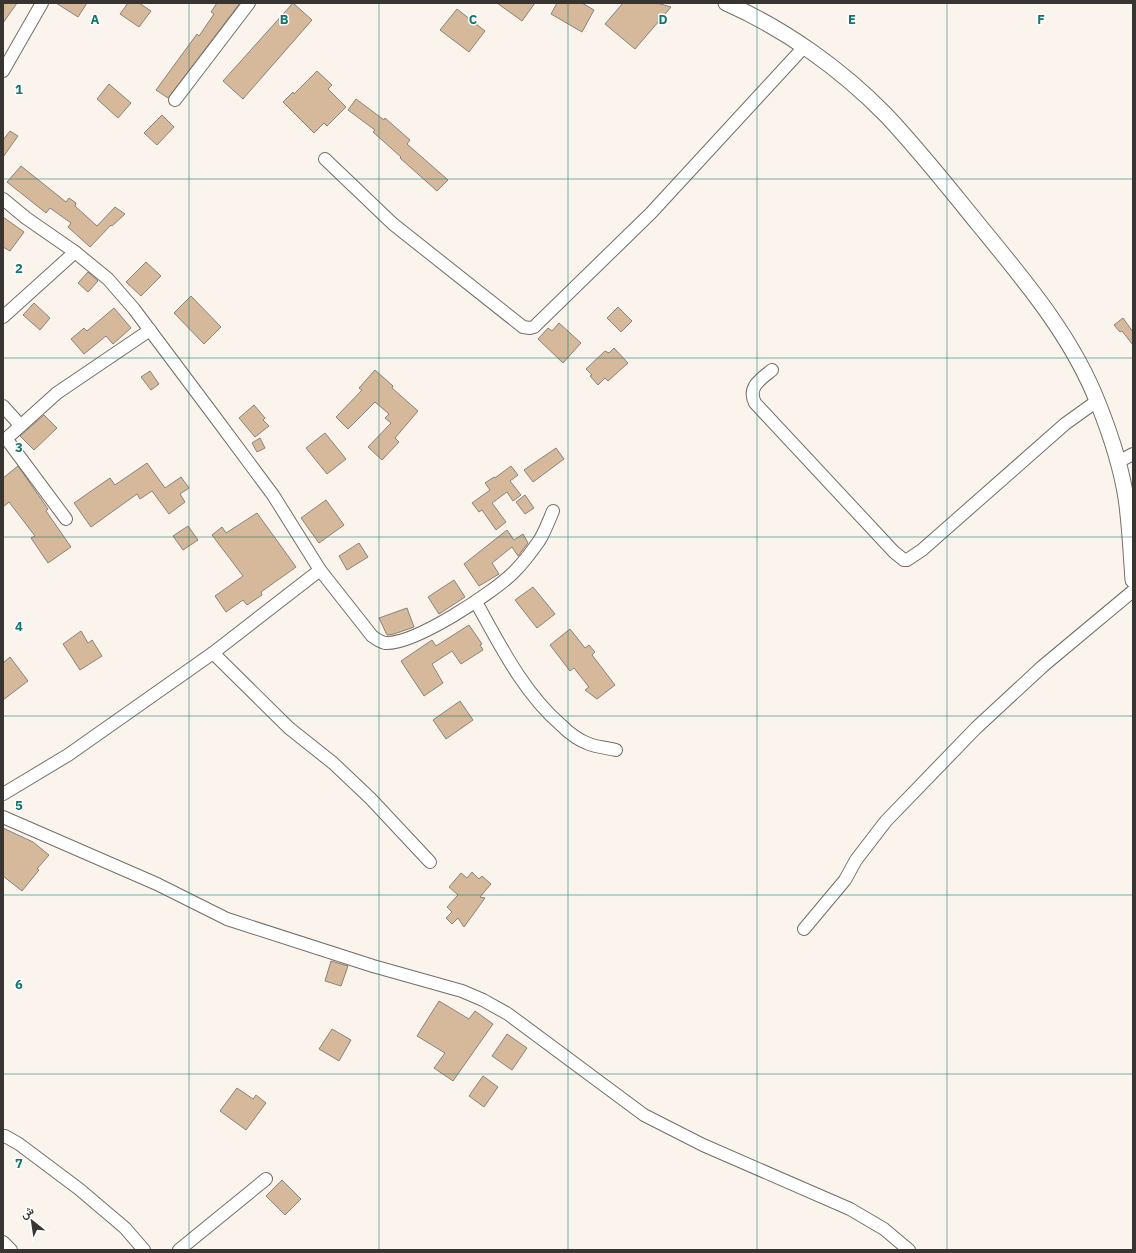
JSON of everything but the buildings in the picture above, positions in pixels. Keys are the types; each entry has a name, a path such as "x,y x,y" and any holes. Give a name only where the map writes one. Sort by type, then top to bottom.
{"main road":[{"path":"733,5 804,47 853,85 885,115 977,222 1042,304 1077,359 1097,401 1118,462 1126,498 1133,580"}],"street":[{"path":"3,71 42,3"},
{"path":"175,100 249,3"},
{"path":"325,159 393,224 523,327 530,328 534,327 651,213 804,47"},
{"path":"3,199 26,218 75,252 108,279 150,330 273,495 320,570 372,636 378,641 385,643 394,642 427,631 476,602 514,572 540,540 553,511"},
{"path":"3,317 75,252"},
{"path":"66,519 8,441 8,435 57,393 150,330"},
{"path":"772,370 760,380 752,390 752,397 755,403 894,552 904,560 907,560 922,550 1065,424 1097,401"},
{"path":"3,406 20,425"},
{"path":"1118,462 1133,454"},
{"path":"3,794 68,755 213,653 320,570"},
{"path":"804,930 845,880 856,860 886,821 976,728 1043,666 1133,591"},
{"path":"476,602 510,662 538,703 551,717 579,740 590,745 616,750"},
{"path":"213,653 290,728 333,763 371,799 430,862"},
{"path":"3,817 157,884 227,919 373,966 462,991 483,1000 508,1014 644,1115 703,1145 850,1209 884,1229 909,1250"},
{"path":"3,1136 19,1144 79,1189 125,1228 144,1250"},
{"path":"179,1250 266,1179"},
{"path":"3,1242 11,1250"}]}
